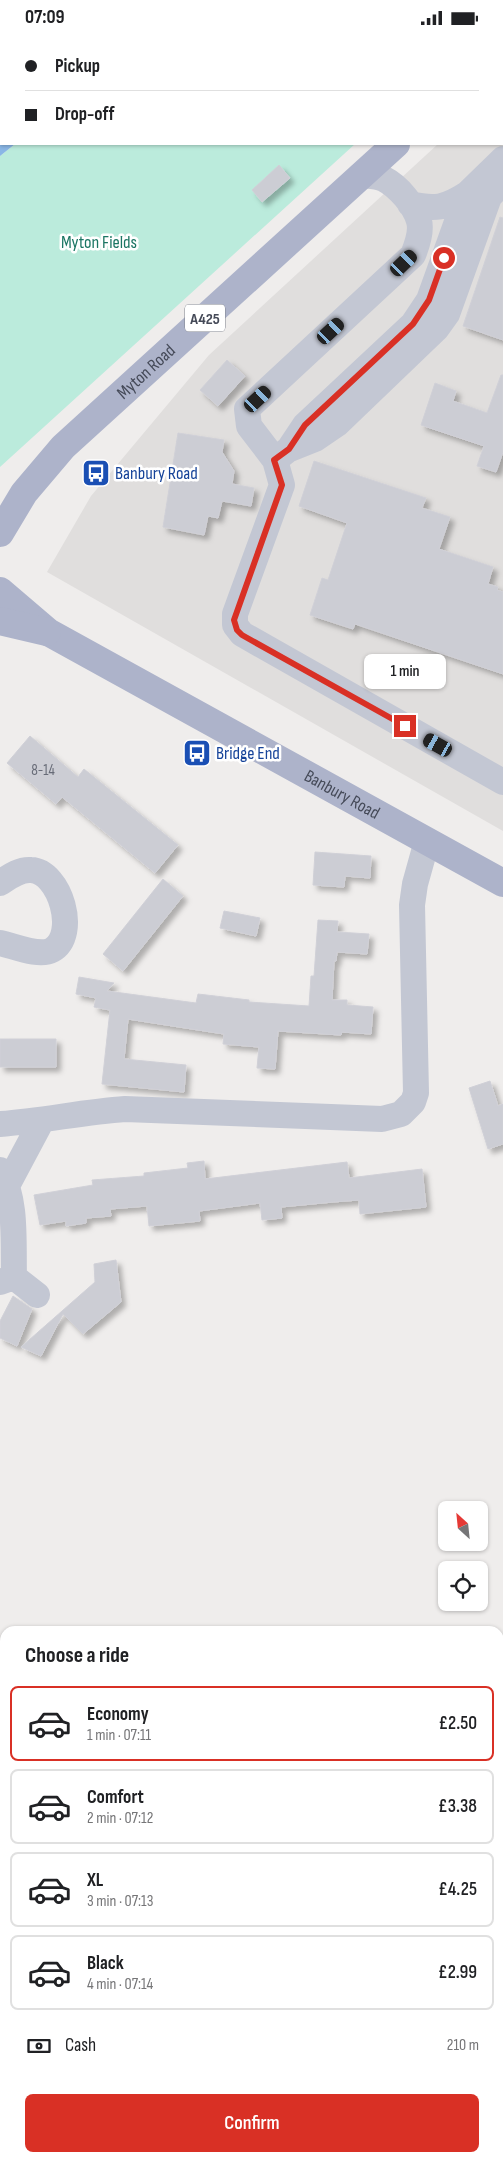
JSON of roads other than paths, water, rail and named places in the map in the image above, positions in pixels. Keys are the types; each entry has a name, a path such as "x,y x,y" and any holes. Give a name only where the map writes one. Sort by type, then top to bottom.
{"main road":[{"name":"Myton Road","path":"0,533 24,493 63,447 361,175 384,147"},
{"name":"Banbury Road","path":"0,591 48,632 503,883"},
{"name":"Banbury Road","path":"0,621 48,632"}],"street":[{"path":"410,204 423,207 442,207 451,204 467,194 503,159"},
{"path":"282,455 249,426 247,409 413,255 420,229 419,221 410,204 390,183 379,177 361,175"},
{"path":"282,455 315,439 337,424 437,328 447,314 489,197 503,183"},
{"path":"467,194 429,300 413,324 305,425 282,455 282,485 234,620 237,630 242,635 503,782"},
{"path":"413,255 420,254 432,259 440,271"},
{"path":"0,1124 41,1121 100,1111 125,1109 333,1119 382,1119 401,1114 413,1101 416,1093 412,905 415,884 427,841"},
{"path":"0,883 30,869 41,873 57,888 66,926 65,935 60,943 51,950 38,952 0,943"},
{"path":"37,1295 7,1279 12,1204 4,1177 41,1121"}],"water":[{"path":"0,145 14,145 0,156"}],"place":[{"name":"Banbury Road","path":"96,473"},
{"name":"Bridge End","path":"197,753"}],"park label":[{"name":"Myton Fields","path":"99,242"}]}
